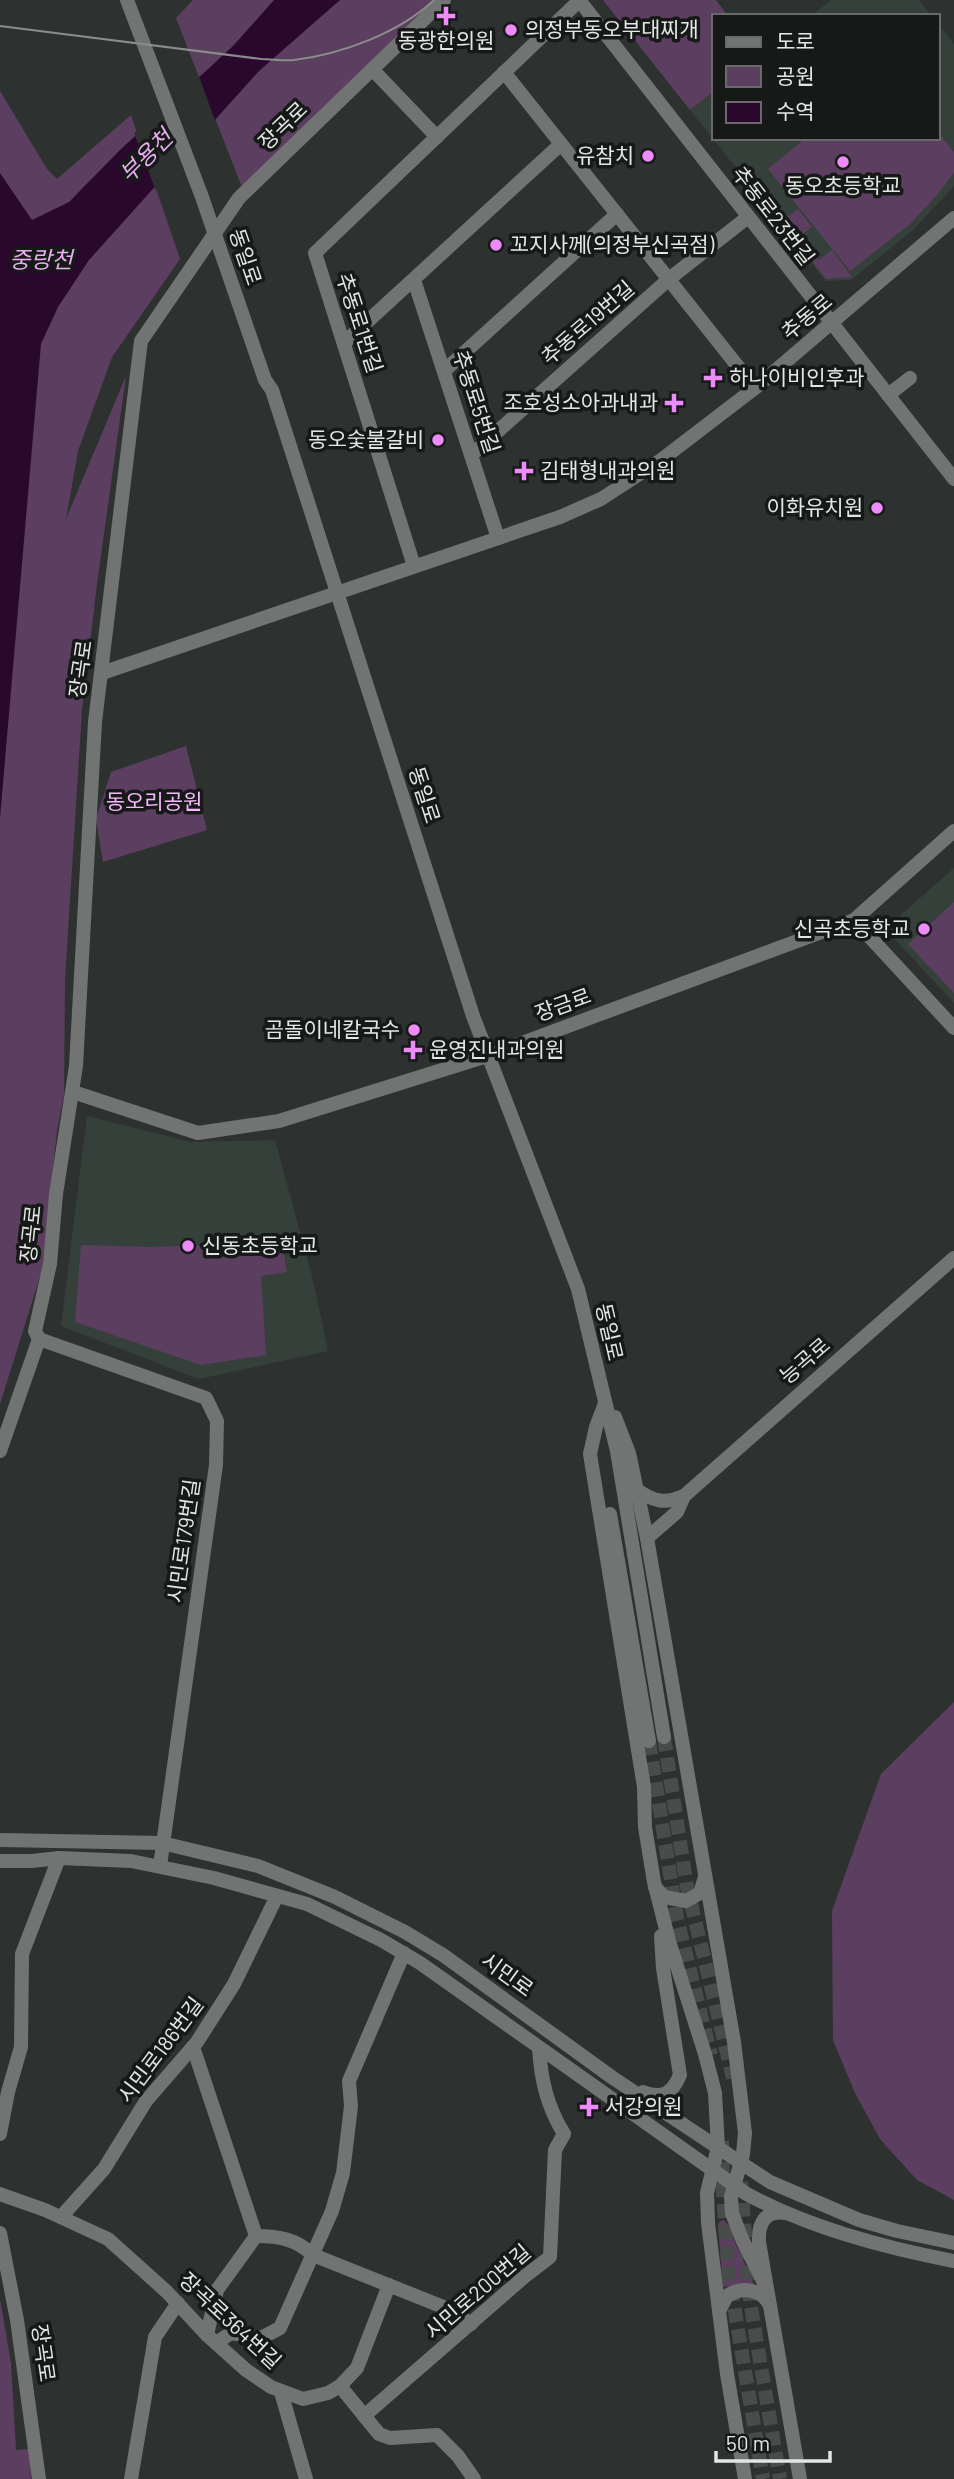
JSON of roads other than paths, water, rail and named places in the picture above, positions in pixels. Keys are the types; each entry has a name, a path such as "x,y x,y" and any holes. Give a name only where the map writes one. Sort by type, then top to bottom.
{"street":[{"name":"동일로","path":"127,0 202,197 265,380 272,390 486,1056 578,1289 604,1406 617,1451 664,1737"},
{"name":"장곡로","path":"0,1451 39,1339 35,1331 50,1264 56,1194 73,1092 95,722 141,341 239,198 444,0"},
{"name":"추동로1번길","path":"414,566 315,253 579,0"},
{"name":"추동로23번길","path":"579,0 954,479"},
{"path":"372,69 437,136"},
{"path":"504,72 755,388"},
{"path":"344,343 561,144"},
{"path":"444,372 617,214"},
{"name":"추동로19번길","path":"471,454 669,279 748,217"},
{"name":"추동로","path":"102,673 560,517 601,499 755,388 832,325 954,218"},
{"name":"추동로5번길","path":"414,280 498,538"},
{"path":"888,395 910,378"},
{"name":"장금로","path":"73,1092 198,1133 279,1121 486,1056 854,920 954,831"},
{"path":"854,920 954,1028"},
{"name":"능곡로","path":"647,1538 677,1512 684,1496 954,1258"},
{"name":"시민로179번길","path":"39,1339 206,1398 217,1421 216,1465 159,1866"},
{"name":"동일로","path":"604,1406 600,1453 649,1741"},
{"path":"613,2078 645,2093 659,2096 670,2092 680,2075 645,1827 644,1787 590,1454 604,1406 617,1420 629,1453 647,1538 743,2101 745,2139 733,2185 734,2220 767,2289"},
{"path":"637,1490 653,1500 669,1503 684,1496"},
{"name":"시민로","path":"0,1840 162,1843 258,1866 335,1897 405,1932 443,1955 613,2078 770,2182 835,2211 897,2231 954,2243"},
{"path":"0,2134 21,2047 22,1954 59,1858"},
{"name":"시민로","path":"0,1861 59,1858 131,1861 214,1878 297,1900 404,1953 754,2198 852,2236 954,2261"},
{"path":"653,1882 664,1897 686,1901 695,1898 702,1891 705,1875"},
{"path":"653,1882 711,2074 718,2147 707,2210 719,2317 745,2479"},
{"name":"시민로186번길","path":"61,2217 104,2169 146,2101 193,2047 234,1984 277,1896"},
{"path":"256,2236 217,2290 212,2339 231,2333 261,2338 280,2328 332,2211 344,2173 351,2106 349,2081 404,1953"},
{"path":"193,2047 256,2236"},
{"name":"시민로200번길","path":"364,2416 550,2257 555,2150 564,2134 546,2096 539,2048"},
{"name":"장곡로364번길","path":"0,2194 61,2217 108,2239 246,2370 281,2392 303,2399 328,2393 340,2386"},
{"path":"800,2479 759,2242 762,2221 770,2214 777,2212 802,2218"},
{"name":"장곡로","path":"0,2233 18,2320 39,2479"},
{"path":"256,2236 290,2239 301,2244 313,2255 446,2308 471,2324"},
{"path":"389,2285 358,2368 340,2386 379,2434 390,2438 437,2435 458,2456 474,2479"},
{"path":"719,2317 725,2298 741,2290 762,2295 772,2309"},
{"path":"131,2479 155,2337 178,2303"},
{"path":"281,2392 306,2479"}],"water":[{"name":"중랑천","path":"274,0 340,0 259,71 89,260 58,307 41,344 0,818 0,173 32,220 69,202 120,150 233,46"}],"tunnel":[{"path":"664,1737 687,1887 733,2078"},
{"path":"649,1741 677,1918 711,2055"},
{"path":"722,2141 729,2276 763,2479"},
{"path":"741,2182 750,2301 780,2479"}],"tram line":[{"path":"0,26 261,59 294,60 331,53 369,40 404,22 434,0"}],"place":[{"name":"동광한의원","path":"446,16"},
{"name":"의정부동오부대찌개","path":"511,30"},
{"name":"유참치","path":"648,156"},
{"name":"동오초등학교","path":"843,162"},
{"name":"꼬지사께(의정부신곡점)","path":"496,245"},
{"name":"하나이비인후과","path":"713,378"},
{"name":"조호성소아과내과","path":"674,403"},
{"name":"동오숯불갈비","path":"438,440"},
{"name":"김태형내과의원","path":"524,471"},
{"name":"이화유치원","path":"877,508"},
{"name":"신곡초등학교","path":"924,929"},
{"name":"곰돌이네칼국수","path":"414,1030"},
{"name":"윤영진내과의원","path":"413,1050"},
{"name":"신동초등학교","path":"188,1246"},
{"name":"서강의원","path":"589,2107"}],"water label":[{"name":"부용천","path":"146,156"}],"park label":[{"name":"동오리공원","path":"154,802"}]}
